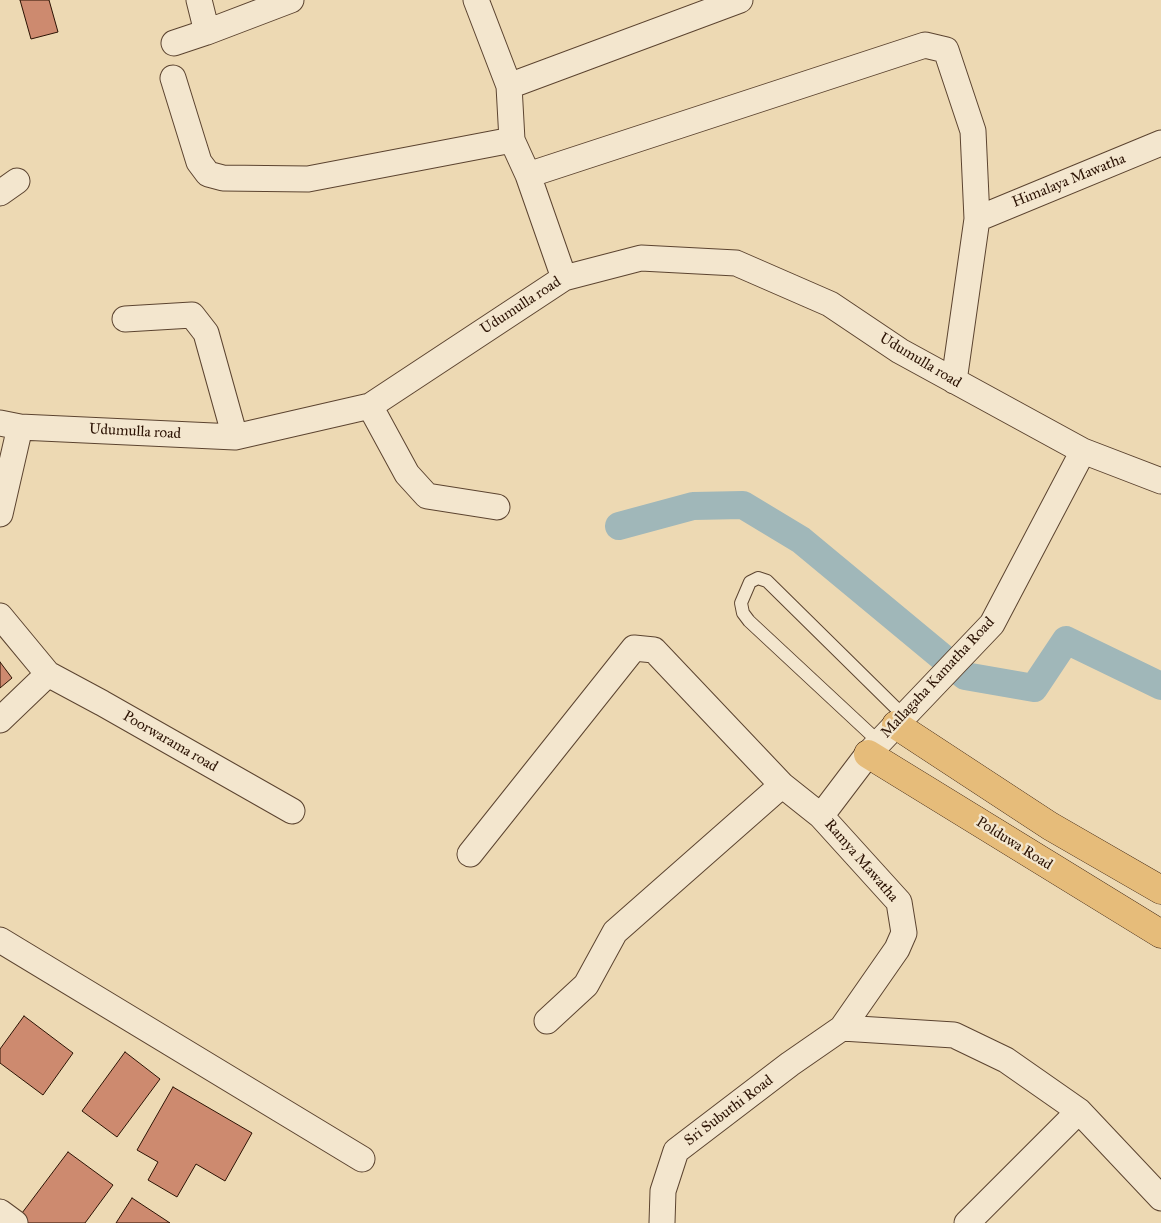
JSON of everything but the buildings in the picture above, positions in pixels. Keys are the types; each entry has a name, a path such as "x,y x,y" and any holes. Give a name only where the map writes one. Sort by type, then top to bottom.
{"main road":[{"path":"887,734 1161,890"},
{"name":"Polduwa Road","path":"887,734 1161,934"}],"street":[{"path":"199,0 207,32"},
{"path":"174,43 291,0"},
{"path":"476,0 510,86 512,140 528,175 564,278"},
{"path":"510,86 740,0"},
{"path":"528,175 925,45 946,50 973,131 977,219 954,381"},
{"path":"173,78 199,162 208,174 224,178 308,179 512,140"},
{"name":"Himalaya Mawatha","path":"977,219 1161,143"},
{"name":"Udumulla road","path":"10,425 235,437 370,406 564,278 640,258 736,262 830,304 900,350 1083,451 1161,481"},
{"path":"125,319 192,316 206,333 235,437"},
{"path":"370,406 407,474 427,496 497,506"},
{"path":"0,514 10,425"},
{"name":"Mallagaha Kamatha Road","path":"821,816 887,734 967,648 992,624 1083,451"},
{"path":"0,616 48,674 0,720"},
{"name":"Ramya Mawatha","path":"470,854 634,648 654,650 782,785 821,816 899,902 904,933 897,949 842,1028"},
{"name":"Poorwarama road","path":"48,674 292,811"},
{"path":"547,1021 586,985 615,932 782,785"},
{"path":"0,940 362,1160"},
{"path":"842,1028 954,1035 1006,1060 1079,1111 1161,1198"},
{"name":"Sri Subuthi Road","path":"662,1223 664,1191 676,1151 790,1064 842,1028"},
{"path":"967,1223 1079,1111"},
{"path":"0,1212 15,1223"}],"lane":[{"path":"758,578 767,581 887,734 749,621 743,613 741,602 750,582 758,578"}],"waterway":[{"path":"619,526 693,506 743,505 801,540 965,676 1034,688 1066,640 1161,686"}]}
